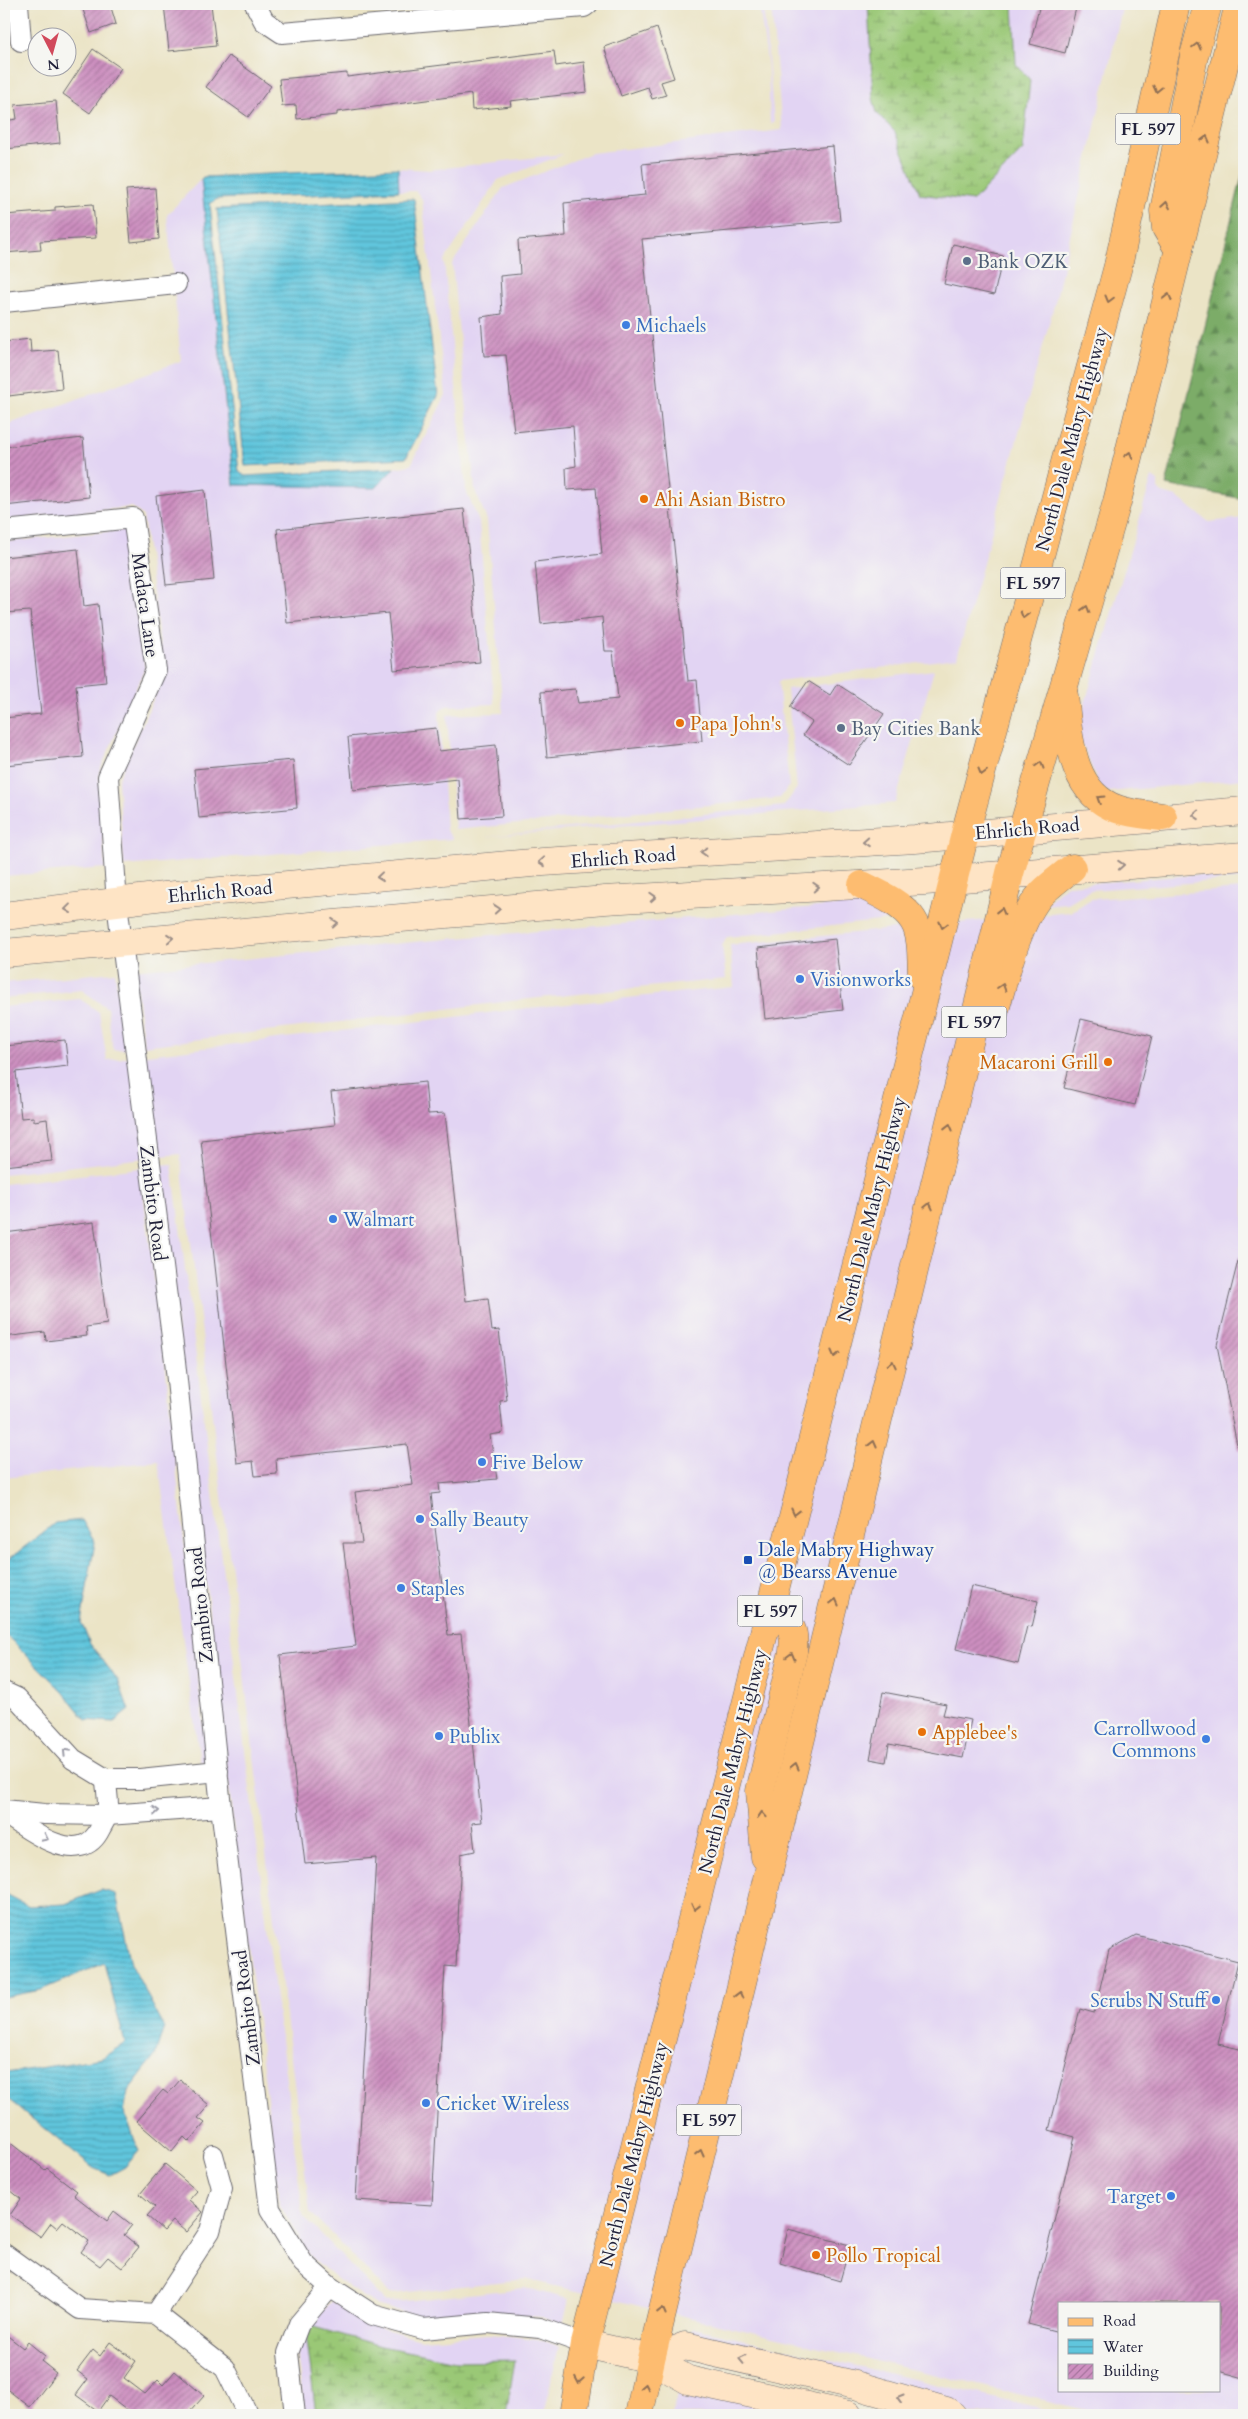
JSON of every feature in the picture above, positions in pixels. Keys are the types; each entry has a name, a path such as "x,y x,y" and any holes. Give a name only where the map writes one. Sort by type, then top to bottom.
{"main road":[{"name":"North Dale Mabry Highway","path":"572,2415 586,2344 924,1003 964,834 1118,266 1176,4"},
{"path":"1179,250 1166,228 1164,210 1194,56 1208,4"},
{"name":"FL 597","path":"639,2415 1021,828 1118,502 1239,4"},
{"path":"1063,685 1070,743 1080,775 1093,794 1116,809 1163,818"},
{"name":"Ehrlich Road","path":"4,916 172,896 543,862 964,834 1244,811"},
{"path":"4,952 586,901 862,885 1244,856"},
{"path":"957,1095 977,1065 1023,923 1041,894 1072,868"},
{"path":"862,885 889,898 913,920 920,944 924,1003"},
{"path":"767,1881 760,1791 793,1652 794,1635 791,1626 784,1619 769,1615"},
{"path":"586,2344 651,2359 688,2380 848,2415"},
{"path":"651,2359 684,2346 855,2385 946,2411 952,2415"}],"street":[{"path":"18,4 21,41"},
{"path":"255,4 264,21 282,33 584,7 588,4"},
{"path":"4,302 176,284"},
{"name":"Madaca Lane","path":"4,531 133,518 156,670 108,777 117,903"},
{"name":"Zambito Road","path":"117,903 175,1360 221,1807 270,2209 303,2263 330,2287 373,2314 423,2329 488,2323 540,2328 586,2344"},
{"path":"4,1692 17,1698 73,1759 106,1780 218,1772"},
{"path":"4,1812 30,1831 64,1847 80,1847 96,1838 107,1815 106,1780"},
{"path":"4,1812 107,1815 221,1807"},
{"path":"156,2314 210,2231 222,2188 213,2156"},
{"path":"4,2254 80,2309 156,2314 225,2368 248,2415"},
{"path":"295,2415 288,2352 299,2324 330,2287"}],"shaded area":[{"path":"759,4 763,4 774,122 770,123 768,68"},
{"path":"771,4 1123,4 1056,298 957,658 778,681 789,786 780,798 455,830 447,715 503,713 487,520 475,490 452,264 503,188 592,153 782,130"},
{"path":"564,154 498,180 444,261 466,491 479,522 494,704 447,706 442,708 439,713 446,830 453,839 124,866 118,780 164,675 143,516 132,507 4,520 4,426 181,361 167,215 201,179 233,484 375,488 394,468 411,465 446,395 422,199 416,191 399,191 398,168 429,170"},
{"path":"1152,477 1158,481 1158,489 1162,493 1177,497 1209,522 1244,518 1244,779 1109,792 1099,786 1077,730"},
{"path":"125,530 145,668 99,772 105,868 4,876 4,542"},
{"path":"934,670 895,803 482,837 784,806 797,788 787,689"},
{"path":"1244,871 1244,879 1090,890 1068,903 1044,905 1067,885"},
{"path":"1244,889 1244,2415 1107,2415 525,2279 390,2294 310,2212 180,1154 4,1174 4,1007 80,999 99,1012 107,1060 520,1009 734,987 730,945 1071,912 1091,899"},
{"path":"874,902 884,907 889,920 727,937 722,946 726,979 519,1000 144,1046 134,970 424,941"},
{"path":"115,972 125,1049 113,1050 107,1008 82,990 4,998 4,983"},
{"path":"172,1164 303,2216 386,2303 524,2288 569,2299 563,2325 541,2317 488,2313 424,2318 376,2305 336,2278 310,2256 280,2205 231,1806 159,1165"},
{"path":"140,1168 165,1362 207,1761 200,1762 158,1461 4,1478 4,1184"},
{"path":"332,2301 370,2325 421,2339 488,2334 538,2339 559,2346 543,2415 506,2415 515,2360 456,2361 381,2346 310,2326"},
{"path":"693,2328 1067,2415 970,2415 957,2406 691,2337"},
{"path":"306,2332 316,2415 305,2415 297,2354"},
{"path":"679,2387 800,2415 672,2415"}],"green space":[{"path":"868,4 1013,4 1016,64 1030,80 1023,150 973,201 920,194 895,132 877,113 873,98"},
{"path":"1244,168 1244,499 1166,485"},
{"path":"310,2326 381,2346 456,2361 515,2360 506,2415 316,2415 306,2332"}],"water":[{"path":"398,168 399,191 217,199 210,204 239,472 245,476 394,468 376,488 234,485 201,179 203,177"},
{"path":"414,199 438,396 406,458 245,466 217,209"},
{"path":"82,1520 95,1542 81,1622 90,1644 118,1680 129,1710 114,1722 86,1720 64,1693 4,1633 4,1563 55,1523"},
{"path":"101,1890 116,1894 131,1964 164,2027 155,2056 128,2091 124,2112 139,2151 125,2167 110,2175 93,2168 4,2096 4,2075 7,2073 102,2058 125,2043 104,1963 41,1990 4,1997 4,1893 29,1906 65,1904"}],"building":[{"path":"81,4 110,4 116,24 91,33"},
{"path":"164,4 211,4 216,46 169,51"},
{"path":"1040,4 1077,4 1065,53 1030,44"},
{"path":"657,28 674,78 661,82 666,95 652,99 648,87 621,96 604,47"},
{"path":"93,49 121,68 90,113 63,94 74,78 78,78 78,72"},
{"path":"554,51 556,66 584,62 587,92 510,101 511,106 472,110 471,94 337,112 337,115 297,119 296,105 282,106 279,79 347,73 347,77"},
{"path":"229,56 271,86 248,117 206,87"},
{"path":"56,101 60,143 6,149 4,121 17,119 15,105"},
{"path":"833,146 840,221 642,239 688,681 697,680 702,741 547,757 541,692 575,689 578,703 618,699 613,651 605,651 602,617 541,624 535,562 602,554 596,488 567,490 566,468 576,466 573,426 514,432 506,355 484,356 481,317 502,314 500,276 520,274 518,240 566,236 564,203 645,195 642,164"},
{"path":"155,188 159,239 131,242 126,190"},
{"path":"93,204 96,238 40,241 41,250 4,253 4,215 55,211 55,207"},
{"path":"953,244 1003,256 994,295 944,284"},
{"path":"30,339 31,352 58,350 62,389 9,396 4,342"},
{"path":"83,438 89,497 4,506 4,447"},
{"path":"205,490 214,580 166,585 156,496"},
{"path":"464,509 480,662 394,670 388,613 287,623 277,529"},
{"path":"78,549 84,606 98,604 106,682 76,685 83,757 5,765 4,718 41,714 30,611 4,613 4,557"},
{"name":"Bay Cities Bank","path":"808,681 830,695 837,684 884,714 849,765 803,735 812,722 790,707"},
{"path":"436,728 439,751 496,745 502,816 461,819 458,779 353,790 348,737"},
{"path":"293,760 297,808 199,818 194,769"},
{"name":"Visionworks","path":"835,939 843,1010 765,1019 758,948"},
{"name":"Macaroni Grill","path":"1081,1019 1152,1036 1135,1105 1064,1088"},
{"path":"65,1040 68,1066 16,1072 21,1118 34,1117 34,1121 47,1119 52,1161 4,1166 4,1046"},
{"path":"425,1082 428,1114 445,1113 466,1301 488,1298 492,1331 499,1330 507,1400 500,1401 503,1433 490,1435 497,1479 439,1484 440,1493 431,1494 448,1635 461,1634 482,1822 472,1823 475,1851 461,1854 456,1967 445,1966 432,2205 356,2200 376,1858 305,1864 280,1655 356,1646 343,1543 362,1543 355,1492 413,1485 407,1444 276,1458 277,1474 255,1476 253,1461 237,1463 201,1140 335,1125 331,1092"},
{"path":"94,1222 107,1324 86,1327 87,1336 46,1341 45,1332 4,1337 4,1233"},
{"path":"1239,1257 1244,1258 1244,1449 1238,1450 1217,1345"},
{"path":"971,1586 1038,1601 1032,1627 1027,1626 1018,1664 956,1649"},
{"name":"Applebee's","path":"883,1692 946,1704 943,1715 971,1720 963,1758 889,1744 886,1762 870,1759"},
{"path":"1136,1935 1238,1961 1218,2044 1244,2050 1244,2378 1220,2371 1220,2302 1058,2302 1058,2332 1028,2324 1075,2137 1049,2130 1080,2009 1094,2013 1109,1950"},
{"path":"180,2080 209,2105 198,2118 205,2123 189,2142 184,2137 172,2152 136,2121 163,2090 168,2094"},
{"path":"4,2138 45,2170 47,2168 77,2191 74,2195 107,2221 114,2211 132,2225 124,2235 139,2247 122,2268 108,2257 100,2266 81,2252 89,2241 63,2221 57,2228 51,2223 41,2237 10,2215 21,2199 4,2185"},
{"path":"165,2164 197,2191 189,2200 203,2212 186,2232 173,2221 164,2231 147,2216 155,2207 140,2194"},
{"path":"788,2229 850,2245 840,2281 780,2263"},
{"path":"4,2333 23,2348 28,2342 45,2356 41,2361 56,2373 30,2407 4,2387"},
{"path":"110,2342 136,2361 124,2378 145,2394 158,2380 163,2385 175,2371 204,2396 187,2415 134,2415 109,2396 98,2411 76,2395 88,2379 77,2371 93,2350 100,2356"}],"place":[{"name":"Bank OZK","path":"967,261"},
{"name":"Michaels","path":"626,325"},
{"name":"Ahi Asian Bistro","path":"644,499"},
{"name":"Papa John's","path":"680,723"},
{"name":"Bay Cities Bank","path":"841,728"},
{"name":"Visionworks","path":"800,979"},
{"name":"Macaroni Grill","path":"1108,1062"},
{"name":"Walmart","path":"333,1219"},
{"name":"Five Below","path":"482,1462"},
{"name":"Sally Beauty","path":"420,1519"},
{"name":"Dale Mabry Highway @ Bearss Avenue","path":"748,1560"},
{"name":"Staples","path":"401,1588"},
{"name":"Applebee's","path":"922,1732"},
{"name":"Publix","path":"439,1736"},
{"name":"Carrollwood Commons","path":"1206,1739"},
{"name":"Scrubs N Stuff","path":"1216,2000"},
{"name":"Cricket Wireless","path":"426,2103"},
{"name":"Target","path":"1171,2196"},
{"name":"Pollo Tropical","path":"816,2255"}]}
